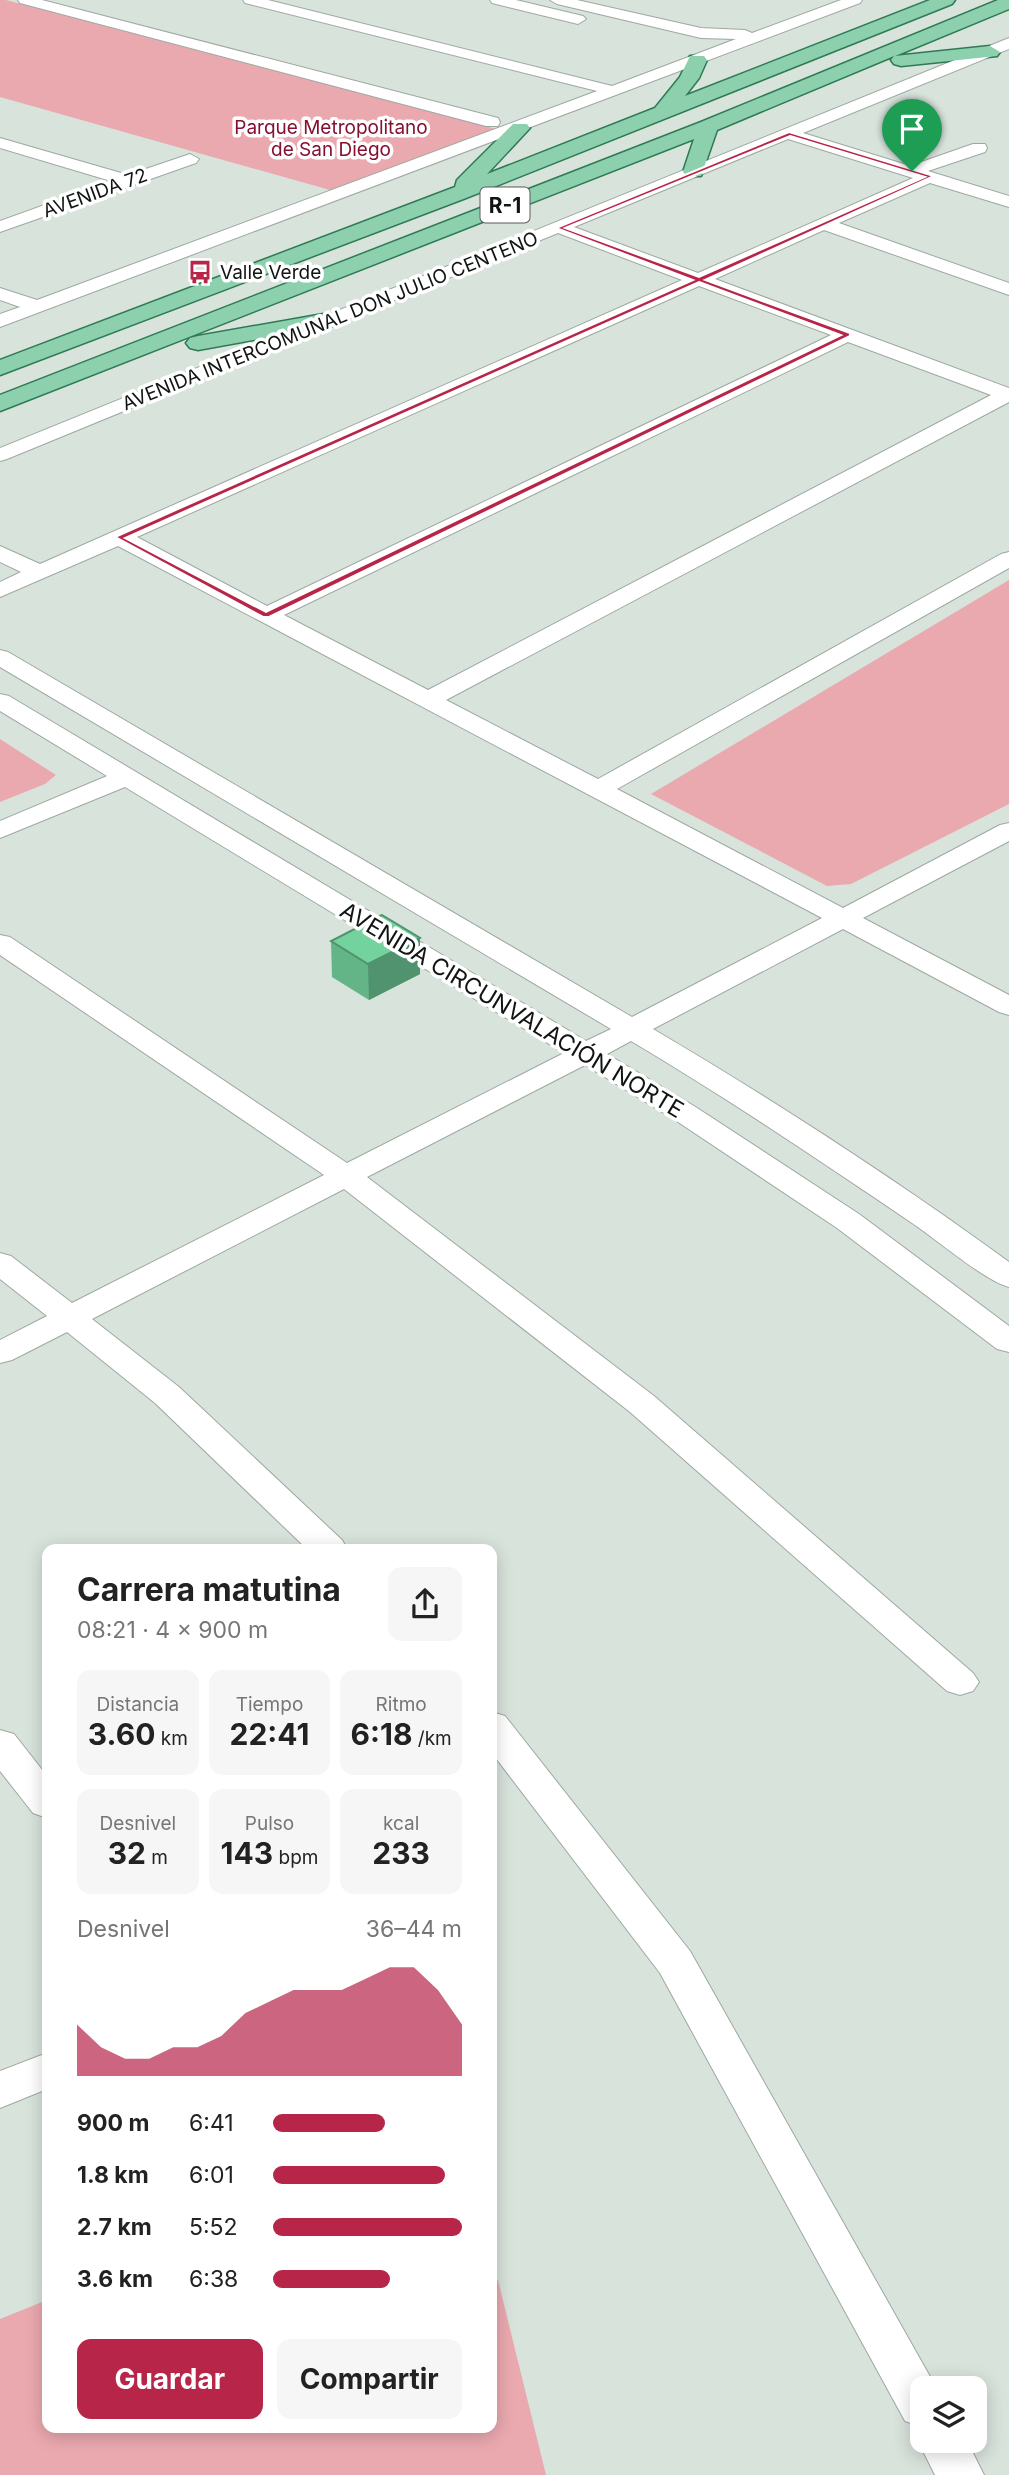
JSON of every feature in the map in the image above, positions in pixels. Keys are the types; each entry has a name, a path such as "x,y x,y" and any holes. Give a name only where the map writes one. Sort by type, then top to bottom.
{"main road":[{"name":"R-1","path":"0,368 458,193 946,0"},
{"name":"AVENIDA INTERCOMUNAL DON JULIO CENTENO","path":"0,404 708,126 1009,2"},
{"path":"864,63 990,52"},
{"path":"662,112 689,78 697,60"},
{"path":"694,172 708,126"},
{"path":"458,193 520,128"},
{"path":"120,356 330,320"}],"street":[{"path":"24,0 492,122"},
{"path":"250,0 615,91"},
{"path":"497,0 680,43 693,51 697,60"},
{"path":"557,0 716,36 771,32"},
{"path":"0,321 855,0"},
{"path":"615,13 640,5"},
{"name":"AVENIDA INTERCOMUNAL DON JULIO CENTENO","path":"0,455 1009,43"},
{"path":"789,134 1009,202"},
{"path":"0,143 129,181"},
{"path":"912,171 979,148"},
{"name":"AVENIDA 72","path":"0,227 190,159"},
{"path":"0,590 931,176"},
{"path":"0,213 21,219"},
{"path":"824,224 1009,289"},
{"path":"560,228 1009,395"},
{"path":"0,294 38,307"},
{"path":"266,615 847,335"},
{"path":"427,700 1009,395"},
{"path":"119,537 1009,1006"},
{"path":"0,553 40,573"},
{"path":"597,790 1009,559"},
{"name":"AVENIDA CIRCUNVALACIÓN NORTE","path":"0,657 634,1028 831,1153 1009,1277"},
{"name":"AVENIDA CIRCUNVALACIÓN NORTE","path":"0,701 683,1112 848,1222 1009,1342"},
{"path":"0,830 126,777"},
{"path":"0,1353 586,1054 1009,831"},
{"path":"0,943 346,1176 642,1404 960,1682"},
{"path":"0,1263 167,1395 324,1544"},
{"path":"497,1732 675,1962 910,2384"},
{"path":"0,1744 42,1797"},
{"path":"0,2090 42,2072"},
{"path":"948,2453 960,2475"}],"green space":[{"name":"Parque Metropolitano de San Diego","path":"0,0 500,130 337,192 0,97"},
{"path":"1009,580 1009,804 851,884 827,886 651,794"},
{"path":"0,739 56,775 45,784 0,802"},
{"path":"498,2280 546,2475 0,2475 0,2319 42,2302 42,2433 497,2433"}],"building":[{"path":"382,915 420,938 368,964 331,941"}],"place":[{"name":"Valle Verde","path":"200,272"}],"route":[{"path":"912,171 789,134 560,228 699,280 119,537 266,615 847,335 699,280 931,176 912,171"}]}
